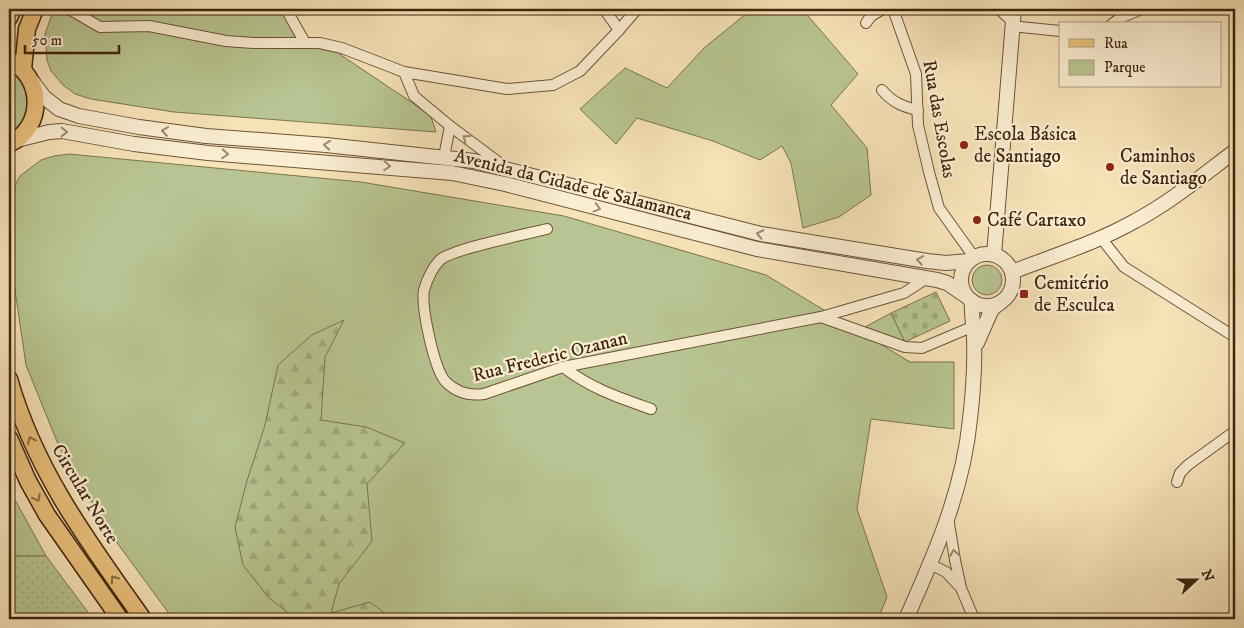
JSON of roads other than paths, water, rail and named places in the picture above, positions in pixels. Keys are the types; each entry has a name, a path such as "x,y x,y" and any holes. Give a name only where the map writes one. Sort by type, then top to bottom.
{"main road":[{"path":"9,18 13,9"},
{"path":"27,75 28,29 35,9"},
{"path":"9,60 27,75 36,94 35,114 26,131 13,142"},
{"name":"Circular Norte","path":"9,379 26,428 55,489 94,551 143,619"},
{"path":"9,438 28,481 47,515 120,619"}],"street":[{"path":"69,9 100,27 149,26 226,41 253,43 304,41 320,43 342,48 404,72 506,89 553,85 580,71 620,30 637,9"},
{"path":"286,9 304,41"},
{"path":"604,9 620,30"},
{"path":"866,23 871,16 883,9"},
{"name":"Rua das Escolas","path":"893,9 916,74 918,125 939,208 971,259"},
{"path":"998,9 1013,19 1059,31"},
{"path":"1114,22 1122,16 1142,9"},
{"path":"994,255 1013,19"},
{"path":"404,72 414,96 450,126 509,170"},
{"name":"Avenida da Cidade de Salamanca","path":"27,75 44,96 59,109 79,116 139,127 206,136 326,145 474,161 762,234 927,261 971,259"},
{"path":"882,90 893,101 907,108 918,110"},
{"path":"444,157 450,126"},
{"name":"Avenida da Cidade de Salamanca","path":"13,142 49,132 62,131 134,144 208,153 452,173 505,184 757,249 927,278 946,283 969,298"},
{"path":"1012,272 1102,238 1136,221 1170,200 1235,151"},
{"name":"Rua Frederic Ozanan","path":"547,229 457,252 441,259 430,274 424,292 425,314 435,362 445,381 457,390 471,396 484,394 563,367 821,317 904,293 927,278"},
{"path":"1102,238 1124,267 1235,336"},
{"path":"906,619 930,564 957,492 968,442 971,418 974,326 969,298 961,282 962,274 971,259 988,254 994,255 1005,261 1012,272 1013,280 1011,288 992,309 986,319 974,356"},
{"path":"969,298 987,306 1001,301"},
{"path":"821,317 905,348 922,348 974,326"},
{"path":"563,367 582,382 606,394 651,409"},
{"path":"1177,482 1180,473 1188,465 1235,431"},
{"path":"948,517 961,588 974,619"},
{"path":"930,564 946,572 961,588"}],"place":[{"name":"Escola Básica de Santiago","path":"964,145"},
{"name":"Caminhos de Santiago","path":"1110,167"},
{"name":"Café Cartaxo","path":"977,220"},
{"name":"Cemitério de Esculca","path":"1024,294"}]}
